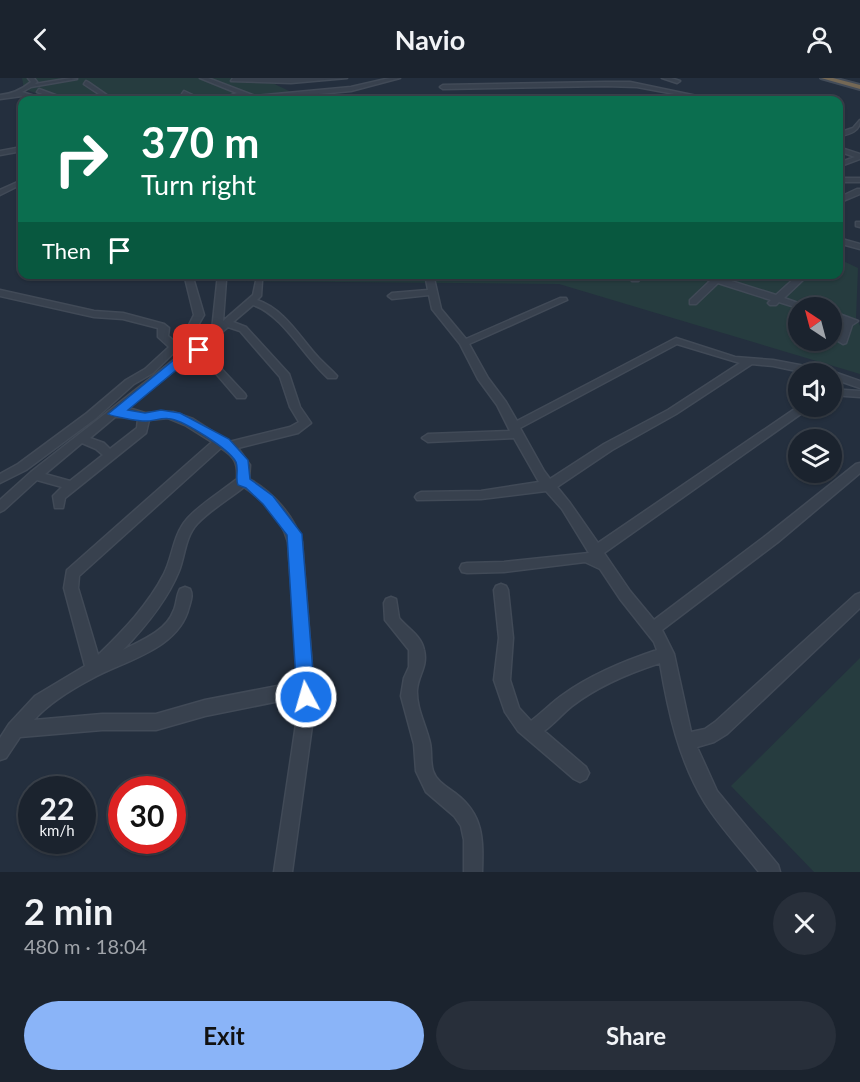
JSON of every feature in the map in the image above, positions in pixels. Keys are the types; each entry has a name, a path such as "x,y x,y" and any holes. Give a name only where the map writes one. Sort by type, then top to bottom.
{"highway":[{"path":"825,78 860,86"},
{"path":"834,78 860,86"}],"street":[{"path":"26,89 32,82 44,78"},
{"path":"203,78 344,78"},
{"path":"203,78 249,96"},
{"path":"272,96 351,89 397,78"},
{"path":"587,78 635,86"},
{"path":"628,84 640,78"},
{"path":"665,78 677,81"},
{"path":"32,82 74,79"},
{"path":"234,79 261,82 273,87"},
{"path":"86,83 105,96"},
{"path":"443,87 615,84 691,96"},
{"path":"504,86 506,94"},
{"path":"0,96 26,89 53,96"},
{"path":"279,90 291,94"},
{"path":"184,93 191,96"},
{"path":"233,96 242,93"},
{"path":"0,96 22,94 30,96"},
{"path":"843,124 859,126"},
{"path":"843,133 859,126"},
{"path":"0,153 18,150"},
{"path":"843,151 860,157"},
{"path":"843,163 860,157"},
{"path":"843,180 860,180"},
{"path":"0,193 18,184"},
{"path":"843,199 860,191"},
{"path":"843,238 858,236"},
{"path":"843,239 858,246"},
{"path":"0,479 22,467 91,416 130,382 162,360 190,332 199,315 189,279"},
{"path":"217,331 222,279"},
{"path":"430,279 437,309 464,343 476,367 502,404 547,486 566,506 605,567 660,639 666,654 673,693 686,741 711,797 771,872"},
{"path":"693,302 707,279"},
{"path":"714,279 788,304"},
{"path":"775,301 799,279"},
{"path":"0,507 35,475 227,323 259,292 259,283"},
{"path":"392,296 434,292"},
{"path":"0,293 94,314 123,316 161,326 163,337 174,346"},
{"path":"464,343 562,300"},
{"path":"251,301 260,303 273,314 317,363 332,376"},
{"path":"842,318 853,321 849,324 843,341"},
{"path":"88,673 71,588 72,574 225,443 294,430 304,423 295,407 285,376 243,329 227,323"},
{"path":"428,438 516,430 676,341 723,358 788,366"},
{"path":"196,348 241,396"},
{"path":"421,497 481,495 547,486 608,447 672,412 749,362"},
{"path":"842,378 860,385"},
{"path":"842,393 860,394"},
{"path":"88,673 133,630 154,604 173,570 183,534 192,521 243,481 242,460 225,443 176,416 161,414 144,417 132,413 114,414"},
{"path":"59,504 59,496 142,430 144,417"},
{"path":"595,552 791,417"},
{"path":"82,439 100,446 111,456"},
{"path":"653,629 773,538 860,467"},
{"path":"35,475 72,486"},
{"path":"243,481 268,500 294,534 306,720 283,872"},
{"path":"467,568 504,567 586,557 605,567"},
{"path":"501,590 506,638 502,680 513,712 580,773"},
{"path":"0,752 15,730 41,701 166,631 179,618 185,593"},
{"path":"686,741 708,736 721,728 860,599"},
{"path":"392,603 392,620 412,637 417,650 417,669 413,675 409,692 409,704 422,745 423,770 434,788 457,805 470,822 473,872"},
{"path":"532,730 567,701 601,678 666,654"},
{"path":"15,730 102,722 156,722 205,708 305,688"}],"green space":[{"path":"22,78 262,78 300,96 44,96 24,89"},
{"path":"843,261 858,268 856,318 860,326 860,374 842,369 842,363 823,363 559,284 213,281 213,279 843,279"},
{"path":"860,658 860,872 814,872 731,786"}],"route":[{"path":"199,350 196,348 114,414 132,413 144,417 169,414 203,429 224,442 242,460 243,481 268,500 285,520 296,542 306,697"}]}
